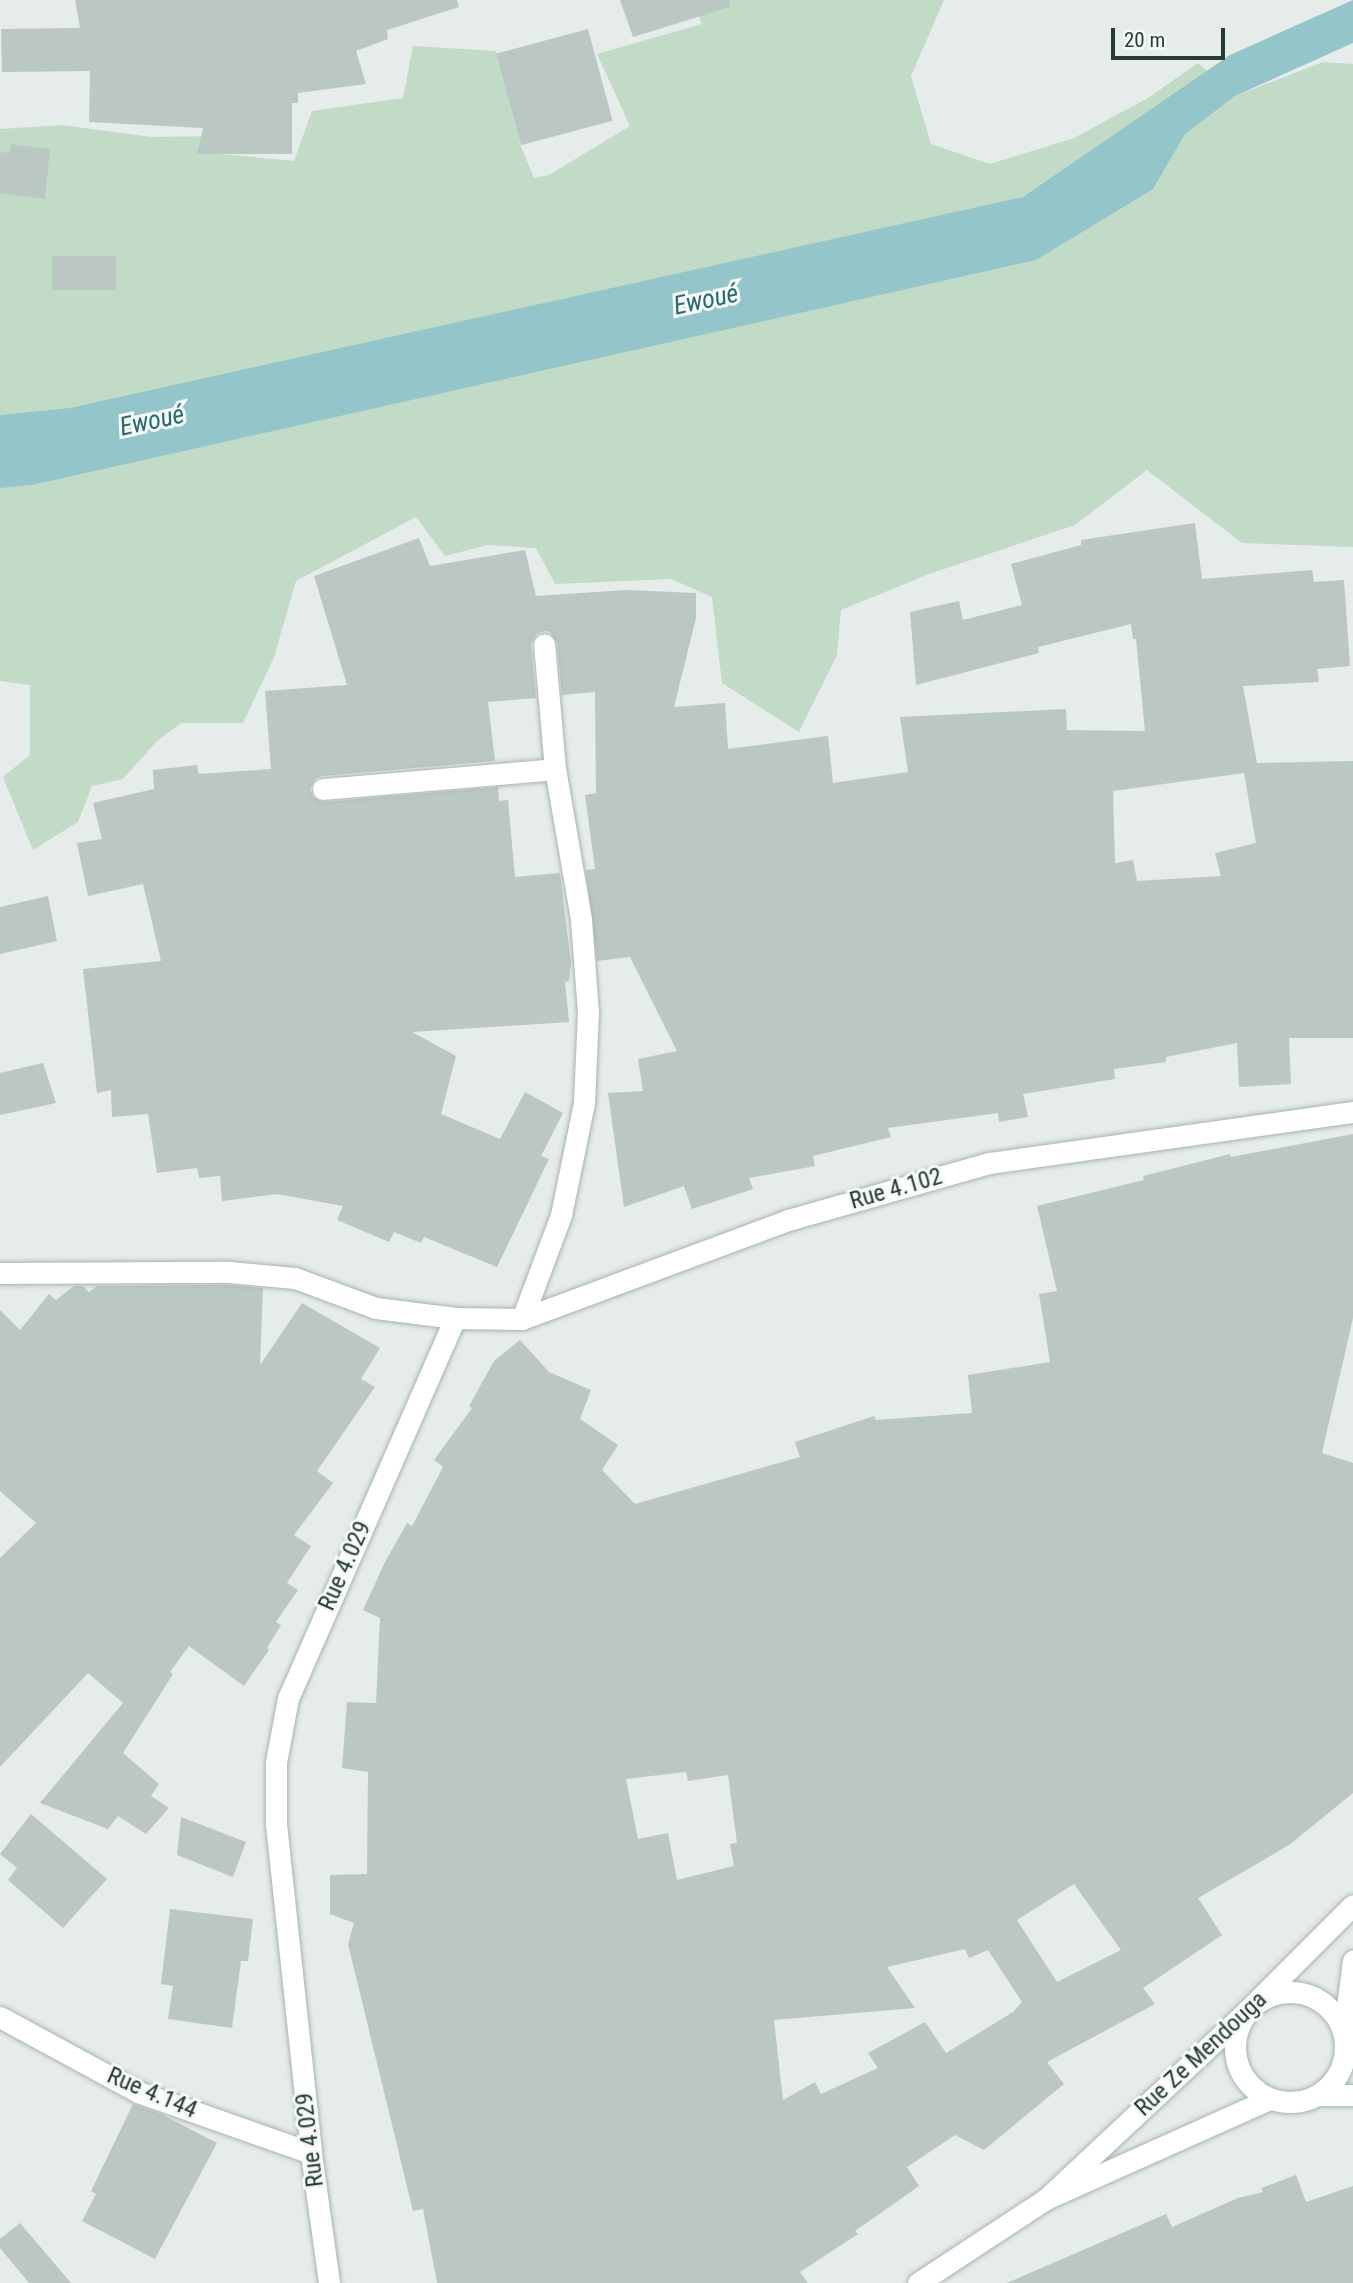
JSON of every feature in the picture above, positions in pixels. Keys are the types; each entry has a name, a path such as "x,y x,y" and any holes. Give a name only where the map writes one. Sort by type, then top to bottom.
{"street":[{"path":"522,1319 561,1215 584,1103 588,1013 582,932 555,769 544,644"},
{"path":"323,789 555,769"},
{"name":"Rue 4.102","path":"455,1318 522,1319 788,1220 990,1163 1353,1112"},
{"path":"0,1273 229,1272 295,1278 376,1308 455,1318"},
{"name":"Rue 4.029","path":"328,2283 311,2153 276,1824 276,1762 288,1698 455,1318"},
{"name":"Rue Ze Mendouga","path":"1046,2199 1248,2010 1353,1905"},
{"path":"1343,2029 1353,1961"},
{"path":"1318,2095 1331,2085 1349,2056 1343,2029 1334,2012 1319,1999 1301,1992 1282,1992 1264,1998 1248,2010 1236,2034 1236,2060 1242,2077 1255,2090 1270,2099 1295,2102 1318,2095 1353,2095"},
{"name":"Rue 4.144","path":"0,2017 138,2092 311,2153"},
{"name":"Rue Ze Mendouga","path":"918,2283 1046,2199 1270,2099"}],"green space":[{"path":"692,0 944,0 911,76 931,144 990,164 1074,138 1148,98 1198,63 1235,96 1323,62 1353,64 1353,547 1242,543 1147,470 1075,525 929,574 841,610 837,655 799,732 722,683 712,597 671,579 555,584 536,548 488,545 445,556 416,517 296,581 274,657 243,723 181,723 157,741 123,779 92,786 78,822 33,850 3,777 30,755 30,685 0,681 0,129 62,125 151,137 224,136 221,154 294,161 312,111 403,98 413,46 496,51 521,147 534,178 549,175 630,126 597,54 702,24"}],"water":[{"name":"Ewoué","path":"1353,0 1353,43 1235,96 1185,134 1153,189 1036,260 32,485 0,488 0,415 70,408 1023,197 1230,55"}],"building":[{"path":"75,0 457,0 459,7 387,30 388,39 356,51 366,84 298,93 298,103 292,103 292,154 197,154 203,128 89,122 90,71 2,72 1,29 80,28"},
{"path":"620,0 729,0 730,7 633,37"},
{"path":"588,29 613,121 521,145 496,54"},
{"path":"11,144 50,149 45,199 0,193 0,152 9,153"},
{"path":"52,256 116,256 116,290 52,290"},
{"path":"1195,523 1202,579 1312,570 1314,582 1344,580 1350,666 1317,669 1319,682 1243,686 1257,763 1353,761 1353,1038 1289,1038 1291,1084 1239,1087 1237,1043 1166,1057 1166,1062 1114,1069 1115,1079 1023,1094 1028,1117 999,1122 998,1113 888,1128 891,1137 813,1156 815,1166 749,1178 753,1189 692,1209 684,1186 624,1207 608,1093 643,1091 638,1059 677,1051 630,957 597,961 586,870 595,869 585,795 596,793 595,692 562,695 557,642 550,632 544,631 536,634 531,644 536,698 488,702 495,761 322,776 315,779 310,789 313,797 324,802 498,787 499,801 508,800 515,877 560,873 571,964 569,981 565,982 569,1022 412,1032 456,1056 441,1114 500,1139 525,1092 563,1113 541,1156 549,1159 497,1267 424,1237 421,1243 394,1232 389,1242 337,1220 343,1206 277,1194 222,1201 220,1176 199,1178 197,1168 157,1173 148,1114 112,1117 111,1090 97,1093 83,969 161,961 143,884 88,896 77,843 102,839 93,803 154,789 153,770 197,765 199,774 271,769 265,691 347,685 314,576 419,538 430,566 525,550 536,596 626,590 696,593 696,618 674,707 725,703 728,749 828,736 833,783 908,772 900,717 1066,709 1067,730 1145,731 1136,639 1133,639 1131,624 1038,647 1039,653 916,685 910,612 959,601 963,620 1022,605 1011,564 1081,545 1081,540","holes":["1244,773 1256,843 1215,853 1221,876 1137,881 1133,860 1115,863 1113,791"]},
{"path":"48,896 57,941 0,954 0,907"},
{"path":"43,1063 56,1103 0,1115 0,1073"},
{"path":"1353,1134 1353,1318 1322,1453 1353,1463 1353,1793 1289,1845 1198,1898 1222,1935 1143,1988 1155,2004 1047,2062 1064,2084 984,2150 955,2135 907,2167 919,2186 855,2231 858,2234 800,2272 808,2283 437,2283 423,2209 413,2211 348,1944 354,1923 330,1914 330,1875 367,1874 368,1772 342,1768 347,1702 376,1703 380,1618 363,1610 385,1562 407,1523 412,1526 443,1467 434,1460 472,1408 469,1406 494,1361 520,1340 549,1372 591,1390 580,1419 618,1445 602,1470 635,1504 800,1457 795,1442 874,1416 876,1420 972,1413 968,1375 1050,1362 1039,1294 1057,1291 1037,1206 1144,1180 1143,1176 1230,1154 1231,1157","holes":["686,1772 688,1781 728,1775 737,1843 730,1844 734,1866 677,1880 668,1833 638,1839 626,1779","1074,1884 1121,1950 1057,1982 1017,1920","965,1949 969,1958 988,1950 1022,2002 1013,2012 946,2053 925,2022 868,2053 878,2068 821,2094 815,2082 783,2100 774,2020 915,2008 887,1967"]},
{"path":"228,1285 263,1288 260,1365 302,1303 380,1348 361,1379 375,1387 317,1471 333,1483 294,1535 311,1546 287,1583 298,1590 276,1622 281,1625 267,1648 269,1650 244,1686 189,1646 170,1672 173,1674 123,1753 159,1784 151,1796 169,1808 146,1834 118,1816 108,1829 40,1803 123,1703 88,1673 0,1767 0,1558 36,1523 0,1491 0,1310 20,1330 49,1294 56,1300 74,1286 83,1286 89,1292 97,1286"},
{"path":"31,1814 107,1879 63,1928 8,1880 17,1868 0,1854"},
{"path":"181,1817 246,1842 233,1877 177,1855"},
{"path":"170,1909 253,1919 248,1961 241,1961 232,2028 168,2019 173,1986 161,1984"},
{"path":"133,2104 161,2114 217,2143 155,2259 82,2221 96,2194 91,2191"},
{"path":"1296,2175 1306,2202 1353,2186 1353,2283 1007,2283 1166,2214 1172,2227 1238,2198 1263,2192 1261,2188"},
{"path":"20,2223 71,2283 29,2283 0,2248 0,2239"}]}
